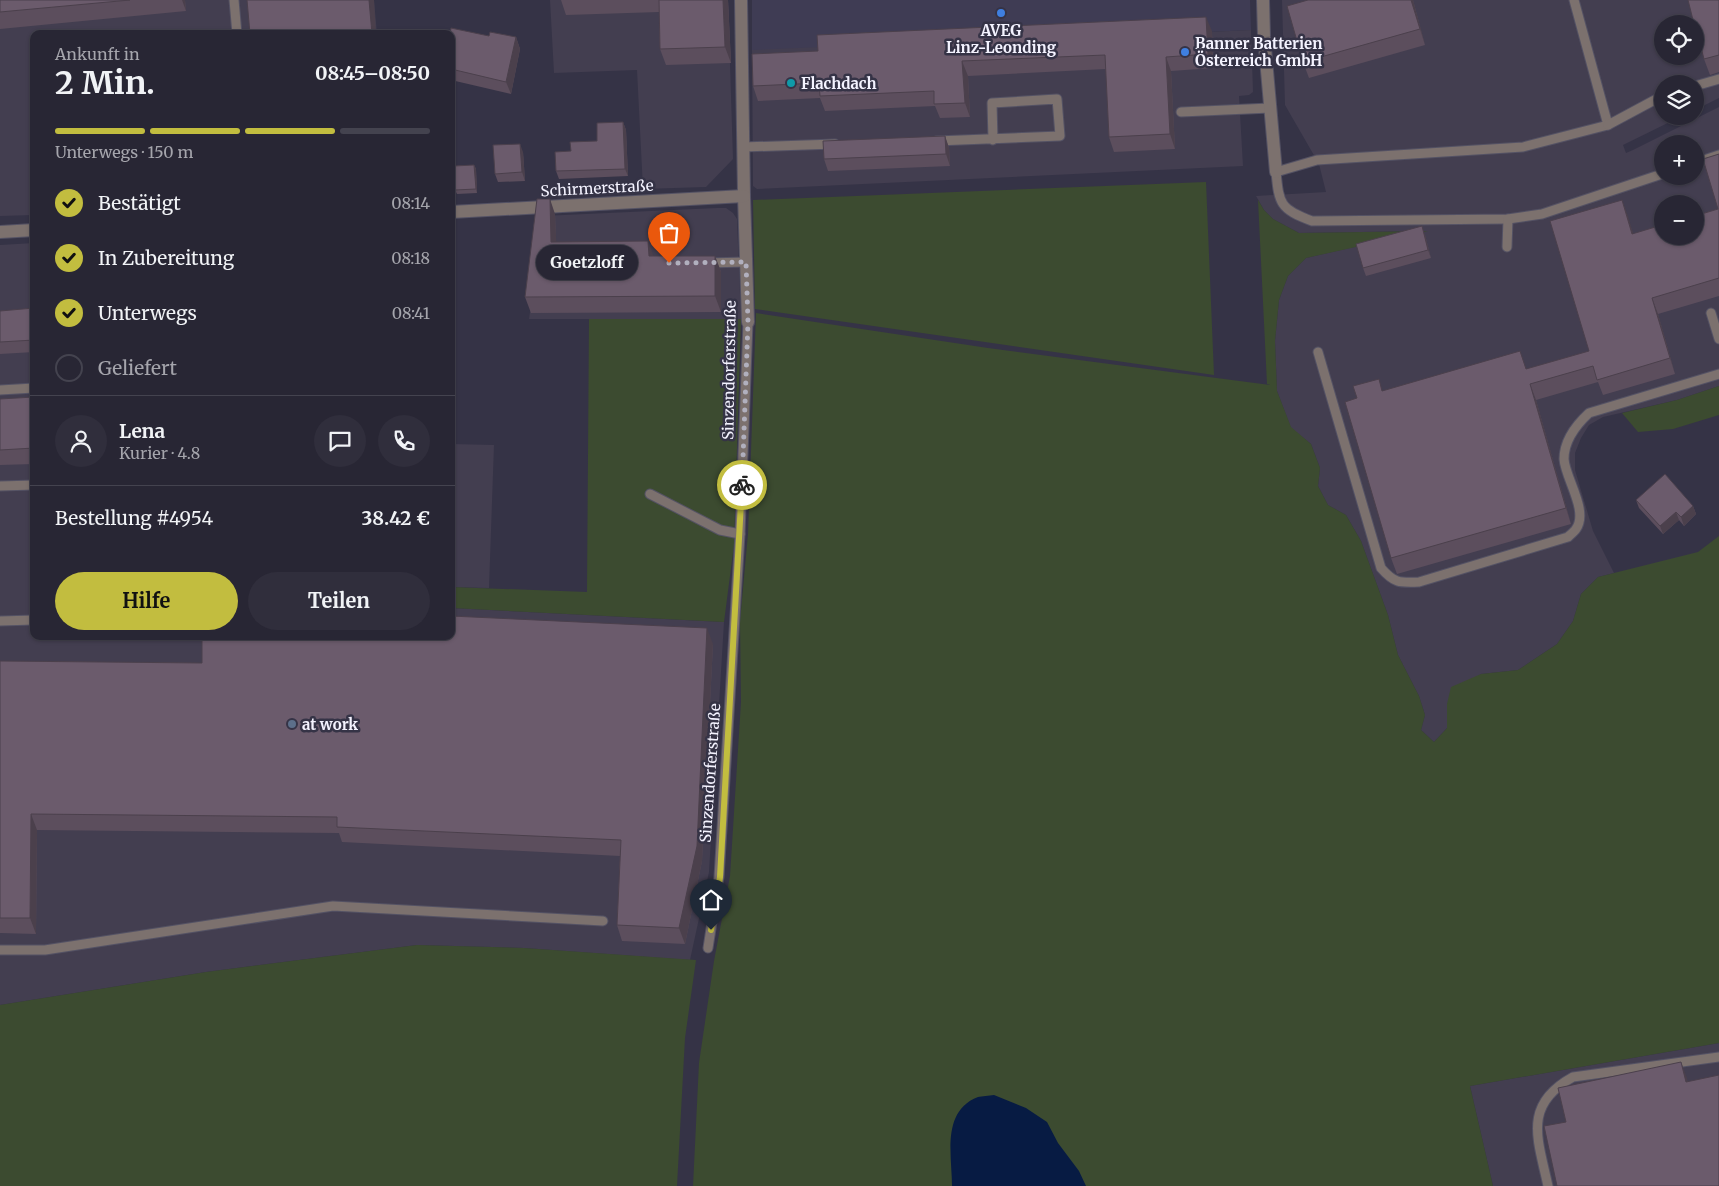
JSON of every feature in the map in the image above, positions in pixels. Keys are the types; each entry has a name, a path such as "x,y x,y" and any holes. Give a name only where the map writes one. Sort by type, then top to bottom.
{"street":[{"name":"Sinzendorferstraße","path":"741,0 746,59 743,147 748,322"},
{"path":"1263,0 1264,37 1276,172"},
{"name":"Schirmerstraße","path":"455,212 744,196"},
{"path":"0,232 30,230"}],"lane":[{"path":"234,0 237,30"},
{"path":"1574,0 1608,125"},
{"path":"1704,83 1719,79"},
{"path":"925,142 993,140 1060,136 1057,99 992,103 993,140"},
{"path":"1654,100 1608,125 1523,148 1317,160 1276,172 1278,195 1284,208 1295,215 1312,221 1508,219 1542,214 1654,177"},
{"path":"1181,112 1270,108"},
{"path":"743,147 847,144"},
{"path":"1704,160 1719,155"},
{"path":"1506,247 1508,219"},
{"path":"698,263 746,262"},
{"path":"1711,313 1719,339"},
{"name":"Sinzendorferstraße","path":"708,948 720,877 740,534 748,322"},
{"path":"1318,352 1381,568 1391,579 1403,583 1419,582 1568,537 1576,529 1580,519 1564,459 1567,443 1576,425 1589,413 1719,374"},
{"path":"0,390 30,388"},
{"path":"0,486 30,485"},
{"path":"650,494 720,530 740,534"},
{"path":"0,621 30,620"},
{"path":"0,950 46,950 333,906 603,921"},
{"path":"1548,1186 1539,1143 1537,1119 1540,1108 1546,1099 1562,1083 1573,1077 1719,1057"}],"shaded area":[{"path":"0,0 374,0 377,30 30,30 30,215 0,216"},
{"path":"550,0 728,0 733,159 706,187 643,189 637,70 554,73"},
{"name":"AVEG Linz-Leonding","path":"752,0 1250,0 1251,30 822,50 752,50"},
{"path":"1282,0 1719,0 1719,98 1704,106 1704,75 1654,75 1654,125 1664,125 1623,145 1626,153 1654,140 1654,185 1704,185 1704,135 1663,135 1683,125 1704,125 1704,114 1719,107 1719,386 1677,400 1603,417 1589,425 1575,453 1575,470 1593,531 1614,573 1598,577 1581,594 1573,621 1557,644 1518,670 1481,674 1447,704 1447,728 1434,742 1421,730 1425,715 1419,696 1398,655 1388,615 1361,541 1346,515 1328,505 1318,486 1320,468 1311,444 1291,428 1277,391 1275,341 1279,300 1288,276 1306,258 1424,231 1299,233 1273,219 1264,210 1256,196 1326,192 1319,164 1285,105"},
{"path":"1251,30 1253,92 1249,95 1239,96 1243,166 757,189 753,186 752,50 822,47 822,50"},
{"path":"726,208 737,219 741,319 529,319 542,216"},
{"path":"30,243 30,640 455,640 455,608 724,622 709,872 690,960 524,948 417,945 206,972 0,1005 0,245"},
{"path":"455,444 494,445 489,588 455,587"},
{"path":"1719,1043 1719,1186 1493,1186 1470,1086"}],"green space":[{"path":"1206,182 1214,375 755,309 753,200"},
{"path":"1258,200 1273,219 1299,233 1428,231 1306,258 1288,276 1279,300 1275,341 1277,391 1291,427 1311,444 1320,468 1318,486 1328,505 1346,515 1361,541 1388,615 1398,655 1419,696 1425,715 1421,730 1434,742 1447,728 1447,704 1451,687 1481,674 1518,670 1557,644 1573,621 1581,594 1598,577 1698,552 1719,536 1719,1043 1470,1086 1493,1186 693,1186 699,1063 714,961 730,876 741,702 740,621 748,534 756,313 988,348 1270,385 1267,384"},
{"path":"589,319 741,319 734,545 724,622 455,608 455,587 587,592"},
{"path":"1719,386 1719,415 1673,429 1638,432 1622,413 1677,400"},
{"path":"417,945 524,948 696,960 685,1038 677,1186 0,1186 0,1005 206,972"}],"water":[{"path":"994,1095 1026,1108 1047,1122 1058,1143 1079,1171 1086,1186 952,1186 950,1148 951,1136 958,1113 966,1104 978,1097"}],"building":[{"path":"0,0 130,0 0,12"},
{"path":"247,0 369,0 372,30 250,30"},
{"path":"659,0 723,0 725,47 660,49"},
{"path":"1308,0 1411,0 1420,29 1303,62 1287,6"},
{"path":"1688,0 1719,0 1719,55 1704,59 1704,15 1692,15"},
{"path":"1206,17 1208,54 1166,57 1170,134 1109,137 1105,55 962,61 965,103 934,104 934,91 820,96 819,83 753,86 752,54 818,51 817,35"},
{"path":"451,28 489,36 490,32 516,37 506,82 455,70 455,30 451,30"},
{"path":"623,122 625,169 556,171 555,152 571,151 570,142 597,141 597,123"},
{"path":"945,136 946,154 824,159 823,141"},
{"path":"520,144 522,172 495,174 493,145"},
{"path":"1719,154 1719,278 1652,298 1670,358 1597,380 1593,366 1530,384 1566,508 1391,558 1345,402 1357,398 1353,386 1379,379 1382,391 1520,351 1526,369 1589,351 1550,221 1622,200 1632,234 1654,227 1654,245 1704,245 1704,213 1718,209 1704,159"},
{"path":"474,165 476,189 455,190 455,166"},
{"path":"537,199 550,199 551,242 648,241 649,256 715,256 715,296 525,297"},
{"path":"1422,226 1428,250 1363,268 1356,244"},
{"path":"30,308 30,340 0,342 0,311"},
{"path":"30,397 30,448 0,450 0,399"},
{"path":"1665,474 1693,506 1681,517 1676,512 1660,526 1636,500"},
{"path":"455,616 707,628 697,846 679,928 617,925 621,840 337,827 337,817 31,814 30,918 0,918 0,661 202,663 202,640 455,640"},
{"path":"1681,1062 1686,1082 1719,1075 1719,1186 1557,1186 1544,1126 1566,1122 1558,1088"}],"way so far":[{"path":"669,263 746,262 748,322 742,485"}],"place":[{"name":"AVEG Linz-Leonding","path":"1001,13"},
{"name":"Banner Batterien Österreich GmbH","path":"1185,52"},
{"name":"Flachdach","path":"791,83"},
{"name":"Goetzloff","path":"669,263"},
{"name":"at work","path":"292,724"}],"route":[{"path":"711,930 720,877 742,485"}]}
